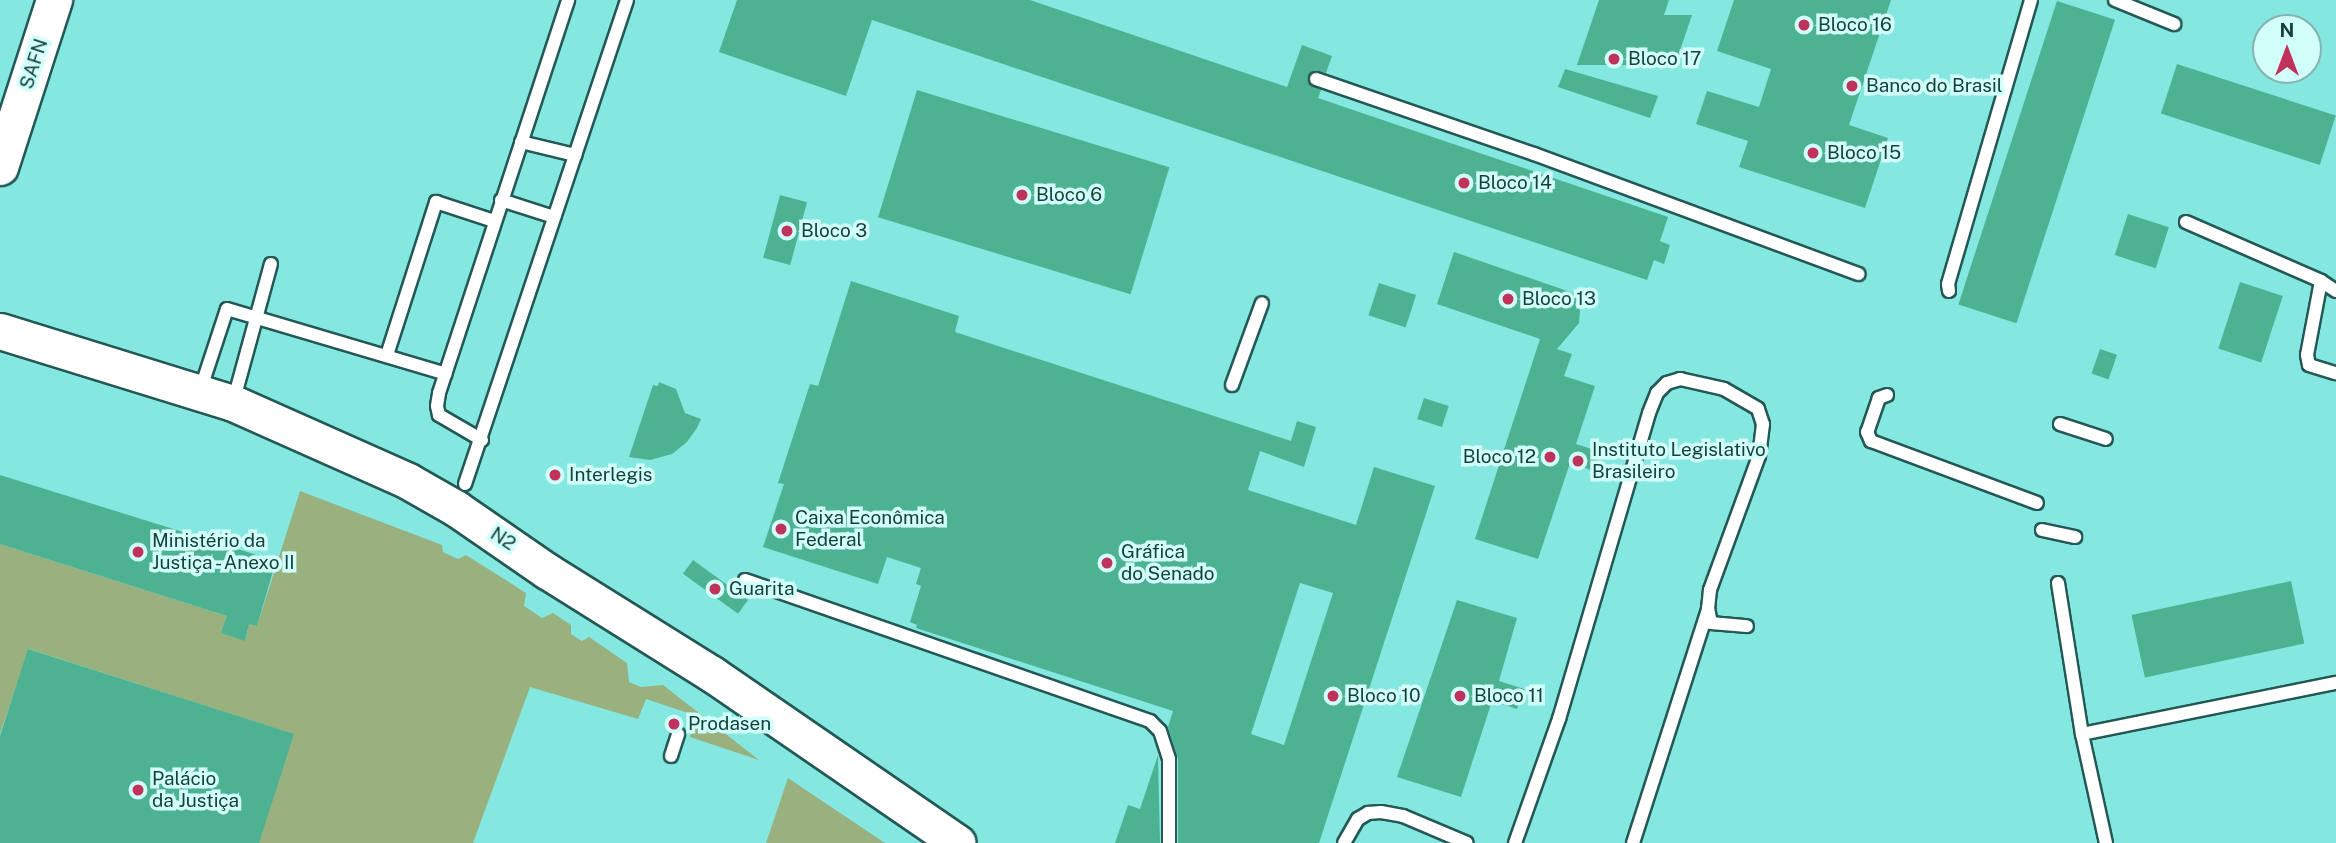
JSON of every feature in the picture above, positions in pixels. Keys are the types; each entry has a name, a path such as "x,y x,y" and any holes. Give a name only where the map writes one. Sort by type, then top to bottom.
{"main road":[{"name":"SAFN","path":"0,167 54,0"},
{"name":"N2","path":"0,331 233,403 362,459 457,509 547,571 712,674 938,833"}],"lane":[{"path":"482,440 439,415 437,406 494,221 568,0"},
{"path":"465,484 482,440 627,0"},
{"path":"1949,291 1948,285 2031,0"},
{"path":"2115,0 2174,24"},
{"path":"1316,79 1534,153 1860,274"},
{"path":"521,142 575,155"},
{"path":"501,200 554,217"},
{"path":"387,355 436,202 494,221"},
{"path":"2186,222 2321,281 2336,291"},
{"path":"233,403 271,264"},
{"path":"2321,281 2307,355 2309,365 2336,373"},
{"path":"1232,385 1262,303"},
{"path":"200,392 227,309 446,374"},
{"path":"1515,843 1559,719 1648,413 1657,393 1667,383 1680,379 1724,388 1758,409 1763,424 1759,456 1710,590 1708,608 1633,843"},
{"path":"1886,395 1879,398 1867,432 1871,441 2037,503"},
{"path":"2060,424 2106,439"},
{"path":"2042,530 2075,537"},
{"path":"745,580 1150,721 1160,731 1169,759 1169,843"},
{"path":"2058,583 2082,734 2106,843"},
{"path":"1708,608 1711,623 1748,626"},
{"path":"2082,734 2336,683"},
{"path":"671,756 678,734"},
{"path":"1344,843 1358,819 1368,813 1381,812 1402,816 1452,840 1467,843"}],"green space":[{"path":"300,491 442,545 443,552 458,559 466,555 526,593 524,606 542,618 553,613 571,625 571,634 582,641 589,637 627,663 629,682 641,687 663,685 759,760 690,737 697,716 646,699 638,719 530,687 473,843 258,843 293,734 29,649 0,734 0,544 227,616 245,641 248,629 234,624 237,620 257,626"},
{"path":"788,778 885,843 766,843"}],"building":[{"path":"737,0 1030,0 1287,87 1302,45 1332,56 1326,73 1315,70 1308,77 1310,85 1321,90 1318,98 1668,217 1660,241 1670,245 1664,264 1654,260 1647,280 872,20 846,96 719,52"},
{"name":"Bloco 17","path":"1599,0 1669,0 1664,15 1692,15 1676,62 1671,65 1577,65"},
{"path":"1734,0 1891,0 1849,125 1888,138 1865,208 1739,167 1748,141 1696,124 1707,91 1759,107 1771,69 1717,51"},
{"path":"2057,1 2115,20 2016,323 1958,304"},
{"path":"2177,64 2336,116 2320,165 2161,113"},
{"path":"1565,69 1658,96 1650,118 1558,87"},
{"name":"Bloco 6","path":"917,90 1169,167 1131,294 878,217"},
{"name":"Bloco 3","path":"780,195 807,202 790,265 763,258"},
{"path":"2128,214 2169,227 2156,268 2115,255"},
{"name":"Bloco 12","path":"1454,252 1579,295 1575,305 1580,310 1579,323 1557,349 1572,354 1564,376 1595,386 1576,444 1601,452 1594,471 1570,463 1538,559 1475,539 1540,339 1437,304"},
{"name":"Gráfica do Senado","path":"851,281 959,316 955,332 1291,441 1297,421 1316,427 1304,467 1260,451 1248,490 1356,525 1374,467 1435,486 1319,843 1178,843 1178,759 1168,727 1173,711 916,628 917,625 910,622 921,586 916,584 921,568 887,557 878,584 763,547 784,484 778,483 810,384 818,386","holes":["1300,583 1333,593 1284,745 1251,734"]},
{"path":"2240,282 2283,296 2261,362 2218,349"},
{"path":"1379,283 1416,295 1406,327 1368,315"},
{"path":"2100,349 2117,355 2109,379 2092,374"},
{"path":"659,382 676,389 685,413 701,419 687,442 672,454 650,460 629,457 653,385 658,386"},
{"path":"1424,398 1449,406 1442,427 1417,419"},
{"name":"Ministério da Justiça - Anexo II","path":"0,475 276,561 257,626 249,624 245,641 221,633 227,616 0,544"},
{"path":"693,560 748,600 738,614 683,574"},
{"path":"2291,581 2304,644 2145,677 2132,615"},
{"name":"Bloco 11","path":"1457,600 1517,618 1499,681 1524,689 1517,709 1492,701 1461,797 1397,777"},
{"name":"Palácio da Justiça","path":"28,649 294,734 259,843 0,843 0,736"},
{"path":"1158,755 1160,843 1115,843 1128,805 1140,809"}],"place":[{"name":"Bloco 16","path":"1804,25"},
{"name":"Bloco 17","path":"1614,59"},
{"name":"Banco do Brasil","path":"1852,86"},
{"name":"Bloco 15","path":"1813,153"},
{"name":"Bloco 14","path":"1464,183"},
{"name":"Bloco 6","path":"1022,195"},
{"name":"Bloco 3","path":"787,231"},
{"name":"Bloco 13","path":"1508,299"},
{"name":"Bloco 12","path":"1550,457"},
{"name":"Instituto Legislativo Brasileiro","path":"1578,461"},
{"name":"Interlegis","path":"555,475"},
{"name":"Caixa Econômica Federal","path":"781,529"},
{"name":"Ministério da Justiça - Anexo II","path":"138,552"},
{"name":"Gráfica do Senado","path":"1107,563"},
{"name":"Guarita","path":"715,589"},
{"name":"Bloco 10","path":"1333,696"},
{"name":"Bloco 11","path":"1460,696"},
{"name":"Prodasen","path":"674,724"},
{"name":"Palácio da Justiça","path":"138,790"}]}
